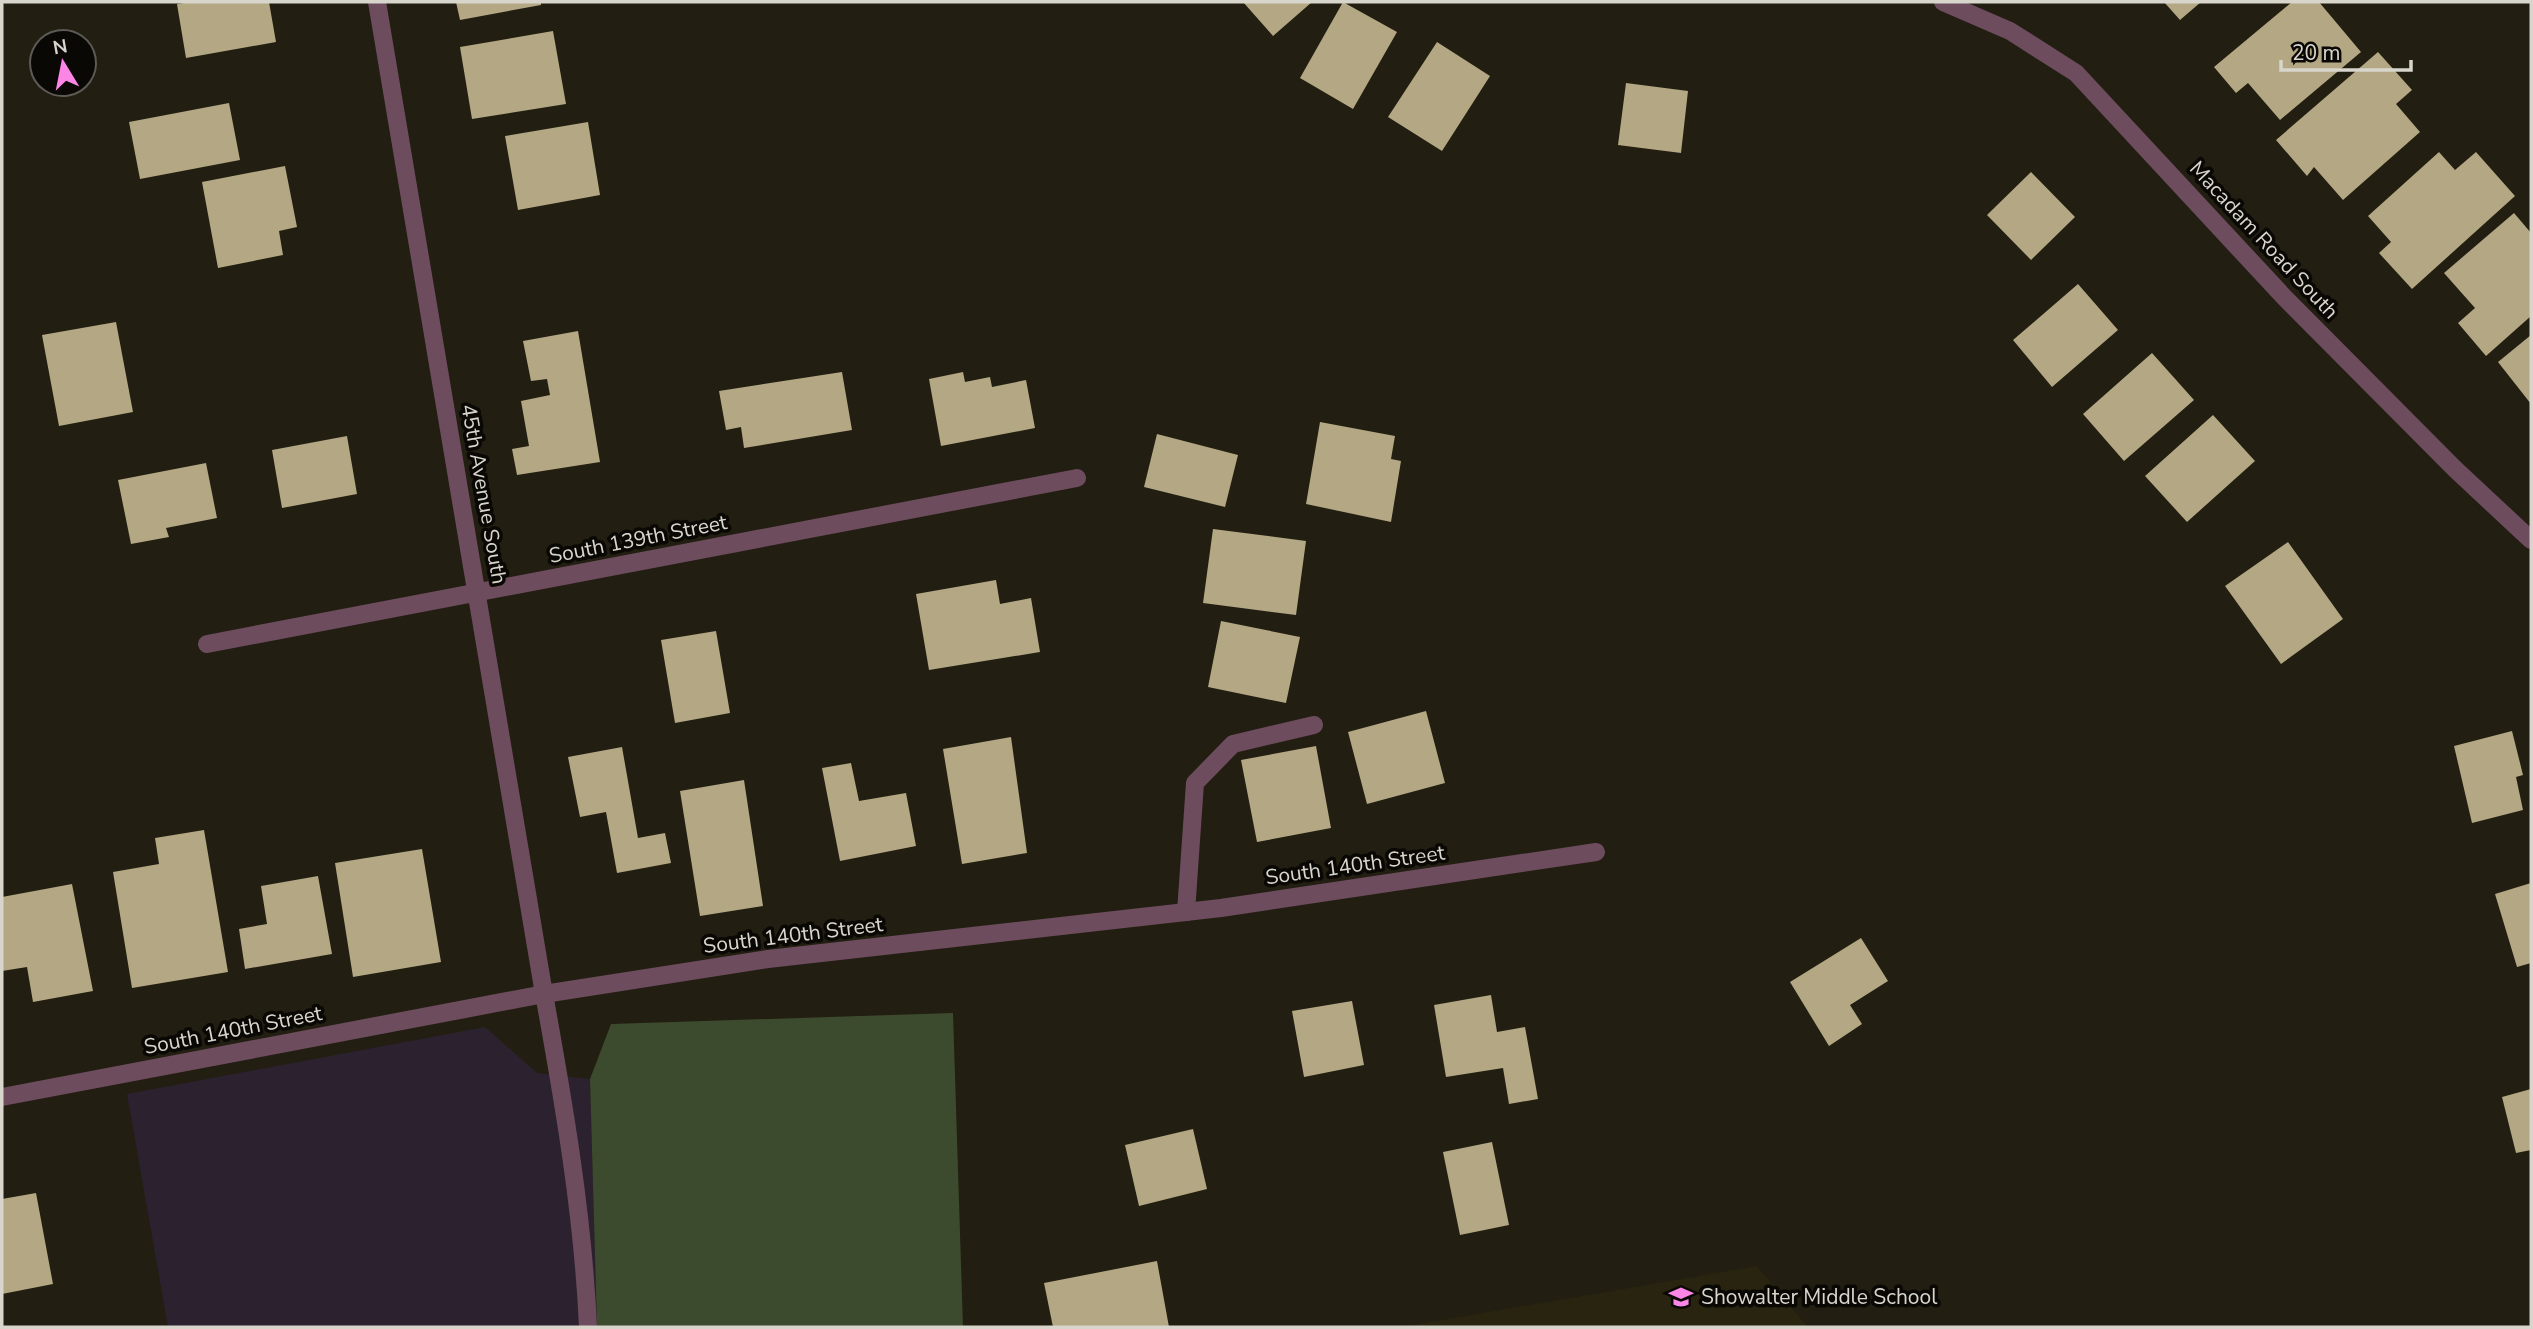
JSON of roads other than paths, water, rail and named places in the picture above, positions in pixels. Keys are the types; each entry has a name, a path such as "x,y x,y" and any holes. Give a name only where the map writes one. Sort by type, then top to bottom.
{"street":[{"name":"45th Avenue South","path":"377,2 478,592 577,1202 585,1266 587,1327"},
{"name":"Macadam Road South","path":"1943,2 2010,31 2076,74 2284,297 2455,469 2531,540"},
{"name":"South 139th Street","path":"207,644 1077,478"},
{"path":"1186,912 1195,783 1233,744 1314,725"},
{"name":"South 140th Street","path":"2,1097 544,994 768,959 1186,912 1596,852"}],"place":[{"name":"Showalter Middle School","path":"1681,1297"}]}
